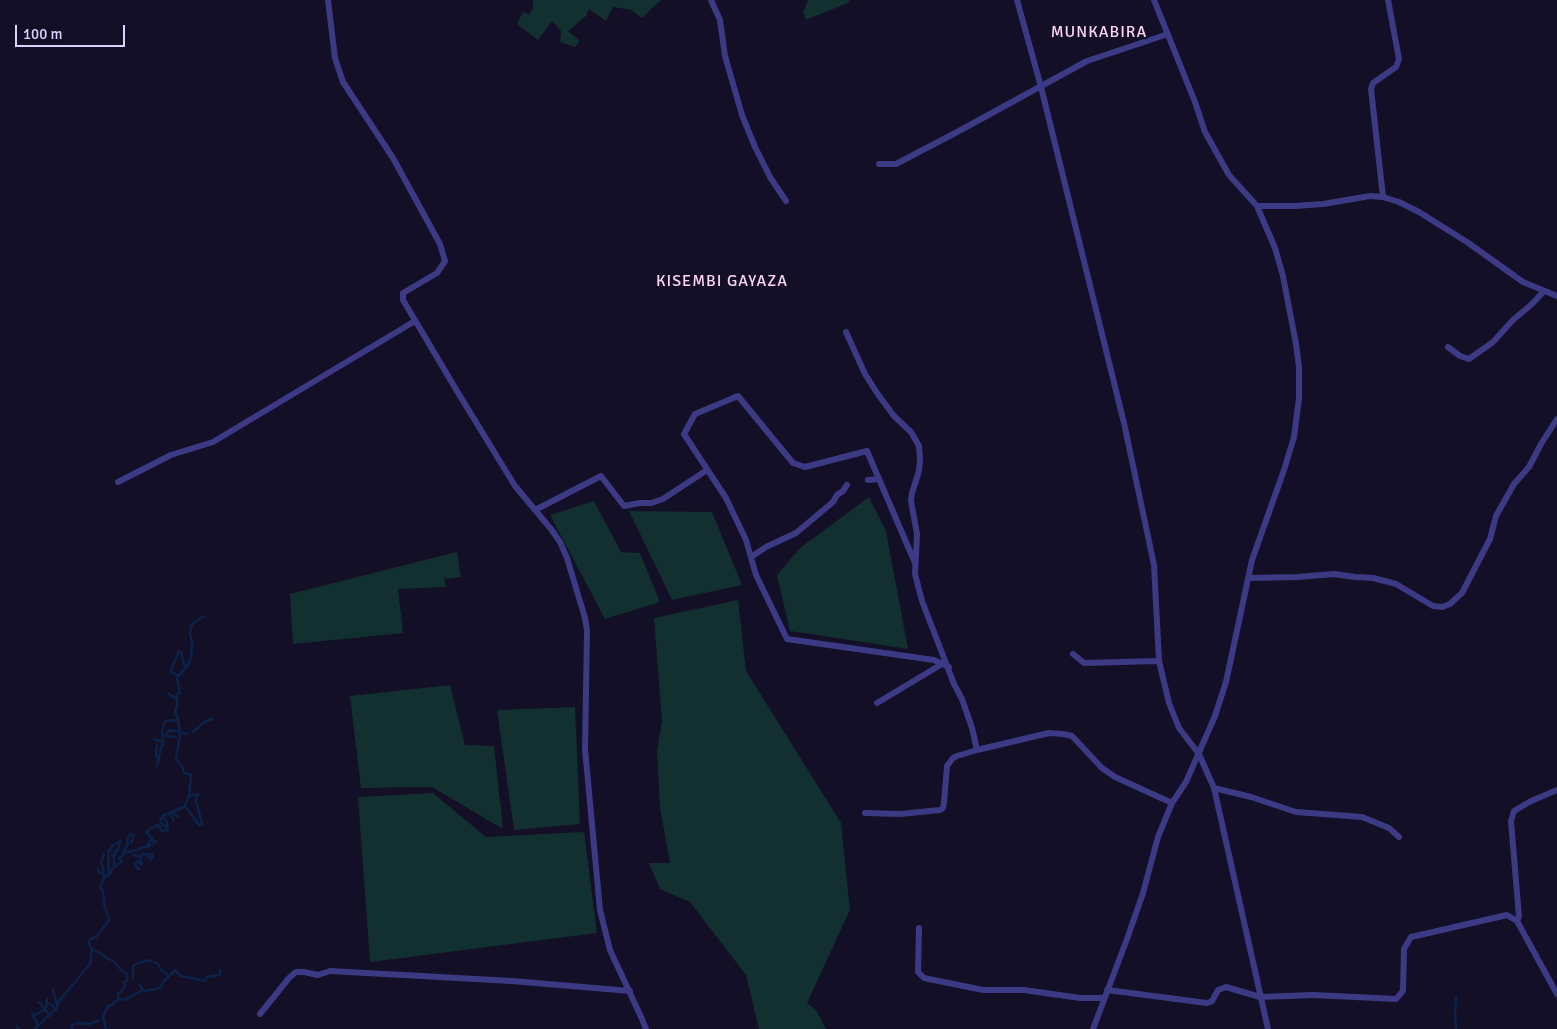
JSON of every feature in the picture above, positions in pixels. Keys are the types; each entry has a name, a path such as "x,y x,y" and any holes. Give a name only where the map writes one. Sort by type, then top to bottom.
{"street":[{"path":"328,0 335,58 343,82 393,158 440,244 445,261 437,273 402,293 403,300 515,486 560,542 568,558 585,618 588,650 584,711 584,749 600,910 610,950 646,1029"},
{"path":"711,0 720,20 725,56 742,115 770,177 786,201"},
{"path":"1017,0 1041,86 1124,423 1154,565 1159,661 1169,703 1179,728 1199,754 1214,788 1268,1029"},
{"path":"1093,1029 1143,893 1158,837 1172,803 1186,782 1199,754 1215,716 1226,682 1252,560 1294,437 1299,389 1296,344 1275,248 1257,206 1228,175 1205,132 1154,0"},
{"path":"1383,197 1370,88 1373,83 1396,67 1399,59 1388,0"},
{"path":"879,164 896,164 1088,61 1168,34"},
{"path":"1257,206 1323,204 1370,196 1383,197 1399,202 1419,212 1467,242 1524,282 1557,296"},
{"path":"1448,347 1460,356 1469,359 1493,342 1544,291"},
{"path":"118,482 171,456 213,442 415,321"},
{"path":"846,332 865,374 877,393 894,416 911,432 920,446 919,471 911,501 917,534 915,574 922,601 972,728 977,750"},
{"path":"915,563 867,451 805,467 793,463 738,396 694,414 684,434 726,498 746,540 756,575 787,639 934,660 948,667"},
{"path":"1248,578 1334,574 1373,578 1396,584 1433,606 1442,607 1450,604 1462,593 1490,539 1496,516 1514,484 1529,467 1557,419"},
{"path":"535,510 601,476 624,506 652,503 663,499 707,470"},
{"path":"868,480 879,479"},
{"path":"751,557 766,547 796,533 833,502 847,485"},
{"path":"1073,654 1084,663 1159,661"},
{"path":"877,702 942,664"},
{"path":"866,813 900,814 940,810 944,803 947,766 957,756 1049,733 1072,736 1102,768 1115,777 1172,803"},
{"path":"1214,788 1251,797 1296,812 1362,817 1389,828 1399,837"},
{"path":"1517,921 1519,917 1511,821 1514,811 1531,801 1557,790"},
{"path":"1107,990 1207,1002 1212,1000 1218,990 1226,987 1260,997 1313,995 1396,999 1403,991 1404,949 1411,937 1507,916 1517,921 1557,994"},
{"path":"919,928 918,972 924,978 983,990 1024,990 1080,998 1104,998"},
{"path":"260,1014 296,972 318,975 330,971 512,981 630,991"}],"green space":[{"path":"533,0 661,0 642,18 632,10 613,7 606,21 589,9 586,16 568,31 580,41 575,47 560,42 561,31 552,21 538,40 517,24 523,12 529,14 533,9"},
{"path":"808,0 849,0 850,2 806,20 803,12"},
{"path":"869,497 886,531 908,649 790,631 777,575 800,548"},
{"path":"594,501 621,552 640,553 660,602 605,619 550,515"},
{"path":"629,511 712,512 742,585 672,600"},
{"path":"457,552 461,577 444,579 446,587 398,589 403,633 293,644 290,594"},
{"path":"738,600 746,671 841,823 850,910 807,1003 816,1010 826,1029 759,1029 746,975 690,902 660,889 649,863 670,863 660,807 657,751 662,721 654,618"},
{"path":"450,685 465,745 494,746 503,829 432,787 361,788 350,696"},
{"path":"575,707 580,824 514,830 497,710"},
{"path":"433,793 486,837 584,832 597,933 370,962 358,797"}],"waterway":[{"path":"35,1029 56,1009 60,1000 90,964 92,950 89,943 109,920 104,904 103,891 100,888 104,878 122,861 119,858 126,852 147,846 152,838 146,832 151,828 158,825 162,831 168,830 160,821 164,815 184,807 189,796 191,775 184,773 182,766 176,759 180,736 178,719 175,712 177,694 180,693 177,678 188,665 191,657 192,644 190,633 192,624 204,616"},
{"path":"179,676 171,670 179,651 181,652 184,664 187,666"},
{"path":"168,693 176,699"},
{"path":"193,732 203,723 212,719"},
{"path":"157,766 163,745 162,732 165,721 179,720"},
{"path":"176,737 165,736 169,730 177,731"},
{"path":"180,732 187,734"},
{"path":"154,739 163,742"},
{"path":"157,745 156,756 159,760"},
{"path":"185,806 199,825 202,824 196,801 198,794 189,796"},
{"path":"172,812 178,817"},
{"path":"169,813 174,820"},
{"path":"163,817 167,822 167,827"},
{"path":"124,853 130,834 134,835 131,843"},
{"path":"147,846 156,842 151,839"},
{"path":"109,875 108,851 120,841 118,850 115,851 115,855 112,855 114,866"},
{"path":"104,854 101,863 104,877"},
{"path":"146,854 152,854 153,857 151,857"},
{"path":"140,857 146,854 151,860"},
{"path":"134,855 140,857 142,864"},
{"path":"139,869 135,865 139,861 140,864"},
{"path":"98,869 99,873 103,873"},
{"path":"92,949 112,960 127,974 127,981 124,982 125,987 118,994 118,999"},
{"path":"133,978 133,966 150,960 158,964 161,970 169,976"},
{"path":"106,1029 103,1017 108,1006 118,999 124,1000 143,990 160,988 175,970 181,976 205,981 207,977 220,975 220,970"},
{"path":"139,984 143,990"},
{"path":"53,990 57,1005"},
{"path":"1456,997 1456,1029"},
{"path":"33,1016 46,1009 47,999"},
{"path":"39,1002 49,1015"},
{"path":"46,1003 52,1005 55,1009"},
{"path":"32,1013 38,1025"},
{"path":"72,1029 72,1025 78,1023 89,1024 98,1021"}],"district":[{"name":"MUNKABIRA","path":"1099,33"},
{"name":"KISEMBI GAYAZA","path":"722,282"}]}
